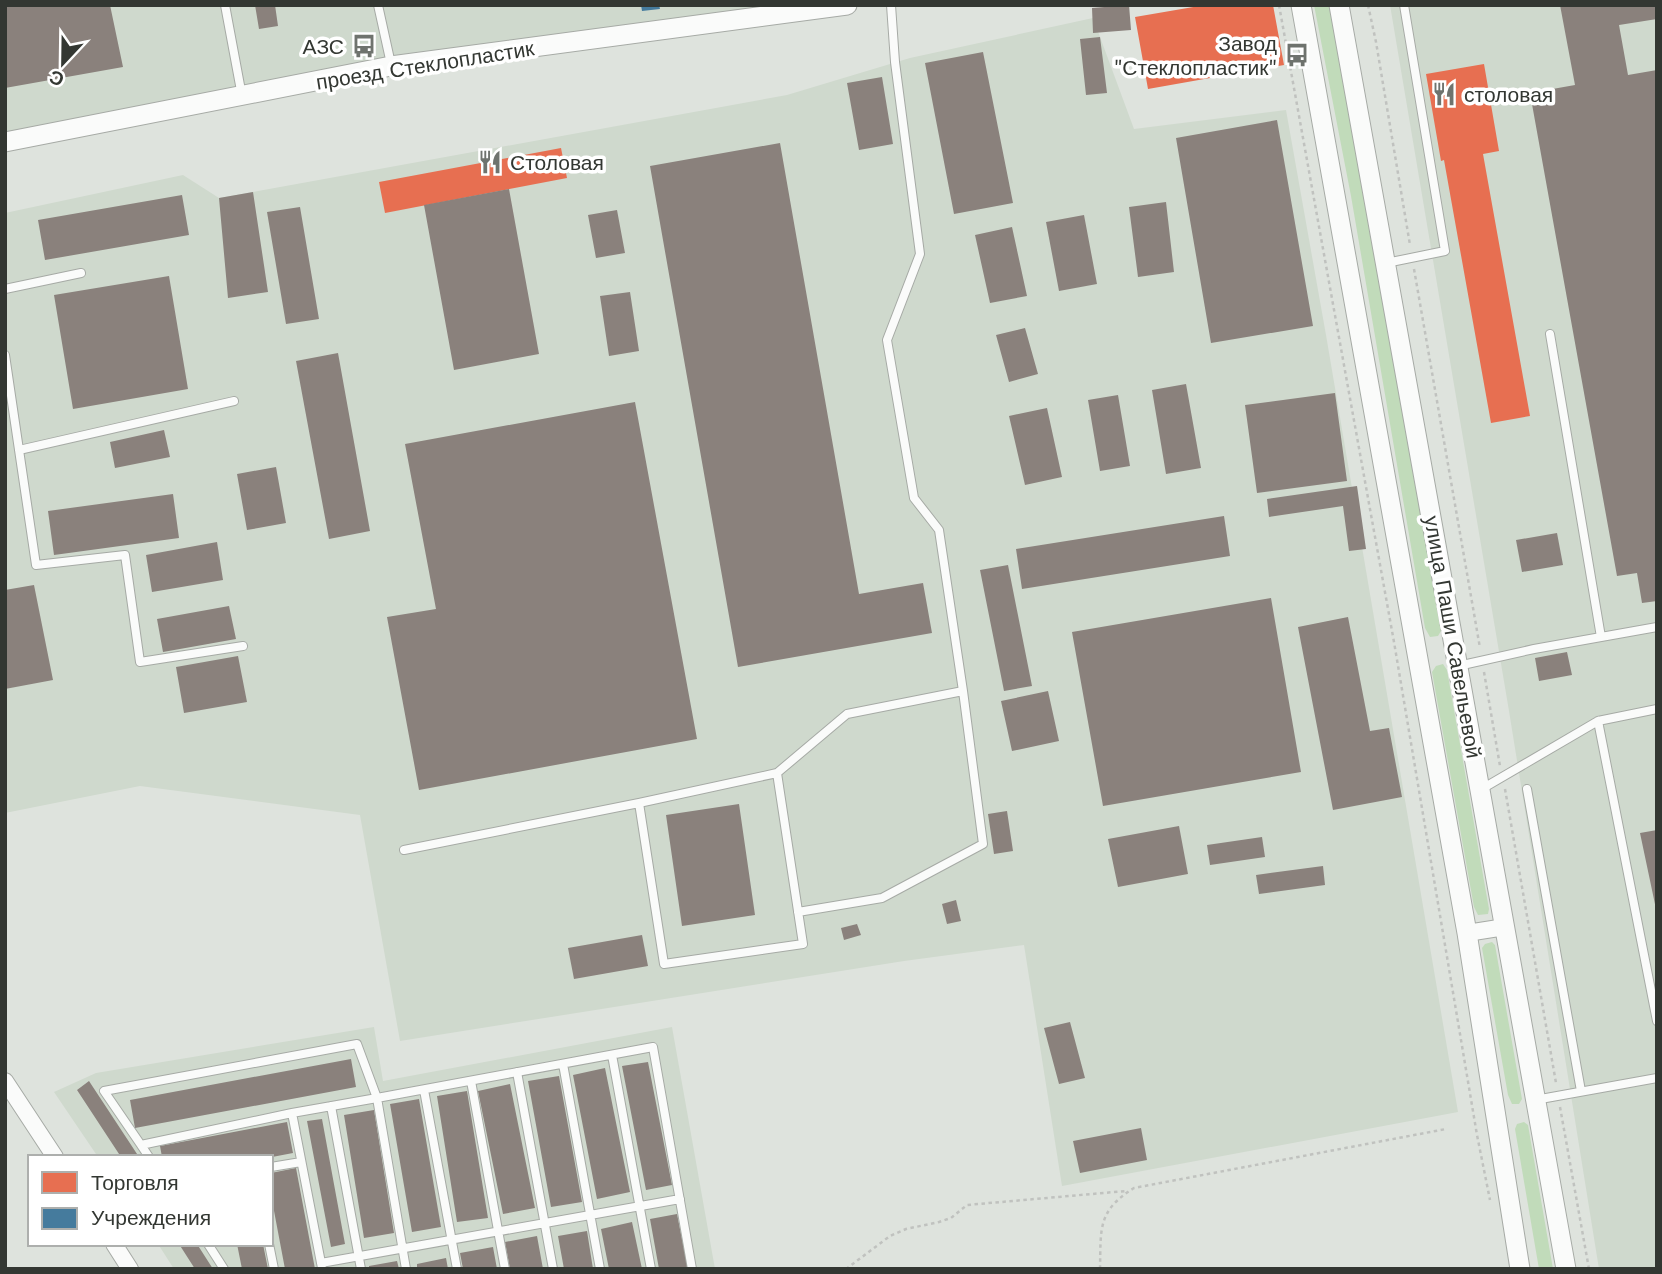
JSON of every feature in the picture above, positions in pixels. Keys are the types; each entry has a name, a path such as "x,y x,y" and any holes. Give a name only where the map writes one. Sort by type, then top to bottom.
{"street":[{"name":"проезд Стеклопластик","path":"5,142 391,66 773,10 847,5"},
{"name":"улица Паши Савельевой","path":"1301,5 1467,933 1520,1269"},
{"name":"улица Паши Савельевой","path":"1339,5 1566,1269"},
{"path":"1467,933 1505,927"},
{"path":"5,1081 54,1155"},
{"path":"115,1246 130,1269"}],"lane":[{"path":"225,5 242,96"},
{"path":"378,5 391,66"},
{"path":"798,912 882,898 983,844 939,530 914,498 887,340 920,254 895,62 891,5"},
{"path":"1386,263 1445,251 1404,5"},
{"path":"5,289 81,273"},
{"path":"1550,334 1601,637"},
{"path":"5,355 7,385 36,565 125,555 140,662 243,646"},
{"path":"19,450 234,401"},
{"path":"1458,666 1657,627"},
{"path":"404,850 777,773 847,714 963,691"},
{"path":"1480,790 1598,721 1657,709"},
{"path":"1598,721 1657,1021"},
{"path":"639,803 664,964 803,944 777,773"},
{"path":"1527,789 1581,1091"},
{"path":"148,1155 104,1091 357,1044 377,1098 406,1269"},
{"path":"141,1145 292,1113 653,1047 692,1269"},
{"path":"612,1055 651,1269"},
{"path":"563,1064 600,1269"},
{"path":"517,1072 553,1269"},
{"path":"1535,1100 1657,1078"},
{"path":"471,1081 505,1269"},
{"path":"424,1090 457,1269"},
{"path":"331,1106 361,1269"},
{"path":"292,1113 321,1266 680,1199"},
{"path":"273,1167 301,1162"},
{"path":"209,1246 224,1269"},
{"path":"269,1246 274,1269"}],"path":[{"path":"1279,5 1394,642 1490,1202"},
{"path":"1368,5 1589,1269"},
{"path":"1100,1269 1102,1225 1107,1212 1120,1197 1134,1188 1446,1129"},
{"path":"846,1269 890,1236 906,1229 951,1218 967,1205 1130,1191"}],"shaded area":[{"path":"5,5 780,5 5,136"},
{"path":"1390,5 1657,5 1657,1269 1599,1269 1509,711"},
{"path":"1093,18 1134,129 1286,110 1458,1112 1062,1186 1024,945 904,961 400,1041 360,815 140,786 5,813 5,213 183,175 219,198 253,192 787,95 910,58"},
{"path":"374,1027 383,1081 672,1027 715,1269 174,1269 159,1246 273,1246 273,1155 97,1155 54,1092 96,1073"}],"green space":[{"path":"1314,5 1334,5 1441,631 1438,636 1430,637 1425,628 1351,196"},
{"path":"1443,664 1447,670 1488,914 1478,915 1474,907 1432,672 1436,666"},
{"path":"1492,942 1495,945 1522,1099 1519,1104 1512,1104 1508,1095 1482,948"},
{"path":"1524,1122 1528,1125 1553,1269 1539,1269 1515,1129 1517,1124"}],"building: Торговля":[{"path":"1205,5 1273,5 1284,65 1148,89 1135,17"},
{"path":"1484,64 1499,151 1483,154 1530,416 1491,423 1426,74"},
{"path":"561,148 567,178 385,213 379,182"}],"building: Учреждения":[{"path":"641,5 659,5 660,9 642,11"}],"building: Промзона":[{"path":"5,5 110,5 123,67 5,88"},
{"path":"255,5 275,5 278,26 259,29"},
{"path":"1129,5 1131,30 1093,33 1092,8"},
{"path":"1560,5 1657,5 1657,19 1619,25 1628,75 1657,70 1657,601 1642,603 1637,573 1617,576 1530,93 1575,85"},
{"path":"1100,37 1107,93 1086,95 1080,39"},
{"path":"983,52 1013,203 954,214 925,63"},
{"path":"882,77 893,144 859,150 847,83"},
{"path":"1277,120 1313,326 1211,343 1176,138"},
{"path":"780,143 859,594 923,583 932,633 738,667 650,166"},
{"path":"509,189 539,354 454,370 424,205"},
{"path":"253,192 268,292 228,298 219,198"},
{"path":"182,195 189,235 45,260 38,220"},
{"path":"1166,202 1174,272 1138,277 1129,207"},
{"path":"300,207 319,319 286,324 267,212"},
{"path":"617,210 625,253 596,258 588,215"},
{"path":"1084,215 1097,284 1059,291 1046,222"},
{"path":"1012,227 1027,296 990,303 975,235"},
{"path":"169,276 188,389 73,409 54,295"},
{"path":"630,292 639,351 609,356 600,296"},
{"path":"1025,328 1038,374 1009,382 996,335"},
{"path":"338,353 370,531 329,539 296,361"},
{"path":"1186,384 1201,468 1166,474 1152,390"},
{"path":"1335,393 1347,481 1257,493 1245,405"},
{"path":"1118,395 1130,466 1100,471 1088,400"},
{"path":"635,402 697,739 419,790 387,617 436,609 405,444"},
{"path":"1047,408 1062,477 1025,485 1009,416"},
{"path":"164,430 170,457 115,468 110,442"},
{"path":"276,467 286,523 247,530 237,474"},
{"path":"1357,486 1366,549 1349,551 1343,506 1269,517 1267,499"},
{"path":"173,494 179,538 54,555 48,511"},
{"path":"1224,516 1230,556 1022,589 1016,549"},
{"path":"1557,533 1563,565 1522,572 1516,540"},
{"path":"217,542 223,580 152,592 146,555"},
{"path":"1008,565 1032,686 1004,691 980,570"},
{"path":"34,585 53,680 5,689 5,590"},
{"path":"1271,598 1301,772 1103,806 1072,632"},
{"path":"229,606 236,639 163,652 157,619"},
{"path":"1348,617 1370,731 1389,728 1402,797 1333,810 1298,627"},
{"path":"1567,652 1572,675 1539,681 1535,658"},
{"path":"238,656 247,702 184,713 176,667"},
{"path":"1048,691 1059,741 1012,751 1001,701"},
{"path":"739,804 755,915 682,926 666,815"},
{"path":"1007,811 1013,851 994,854 988,814"},
{"path":"1179,826 1188,874 1118,887 1108,839"},
{"path":"1657,830 1657,909 1656,909 1640,833"},
{"path":"1262,837 1265,857 1210,865 1207,845"},
{"path":"1323,866 1325,885 1259,894 1256,875"},
{"path":"956,900 961,921 947,924 942,904"},
{"path":"857,924 861,935 844,940 841,928"},
{"path":"642,935 648,966 574,979 568,948"},
{"path":"1070,1022 1085,1078 1059,1084 1044,1028"},
{"path":"351,1059 356,1087 135,1128 130,1100"},
{"path":"648,1062 672,1185 646,1190 622,1066"},
{"path":"605,1068 630,1192 597,1199 573,1075"},
{"path":"559,1076 582,1202 551,1207 528,1081"},
{"path":"89,1081 138,1155 120,1155 77,1090"},
{"path":"510,1084 535,1208 503,1214 478,1091"},
{"path":"467,1091 488,1218 457,1222 437,1096"},
{"path":"419,1099 441,1227 412,1232 390,1104"},
{"path":"374,1110 394,1233 364,1238 344,1115"},
{"path":"322,1119 345,1244 331,1247 307,1121"},
{"path":"287,1122 293,1153 273,1157 162,1155 160,1146"},
{"path":"1141,1128 1147,1160 1080,1173 1073,1141"},
{"path":"296,1168 315,1269 285,1269 273,1206 273,1173"},
{"path":"677,1214 688,1269 659,1269 650,1219"},
{"path":"632,1222 642,1269 609,1269 601,1229"},
{"path":"587,1231 593,1269 564,1269 558,1236"},
{"path":"537,1236 543,1269 510,1269 505,1242"},
{"path":"180,1246 198,1246 213,1269 195,1269"},
{"path":"237,1246 263,1246 268,1269 242,1269"},
{"path":"493,1247 497,1269 463,1269 460,1253"},
{"path":"446,1258 448,1269 417,1269 417,1264"},
{"path":"397,1261 399,1269 369,1269 369,1266"}],"place":[{"name":"АЗС","path":"364,46"},
{"name":"Завод \"Стеклопластик\"","path":"1297,55"},
{"name":"столовая","path":"1444,94"},
{"name":"Столовая","path":"490,162"}]}
